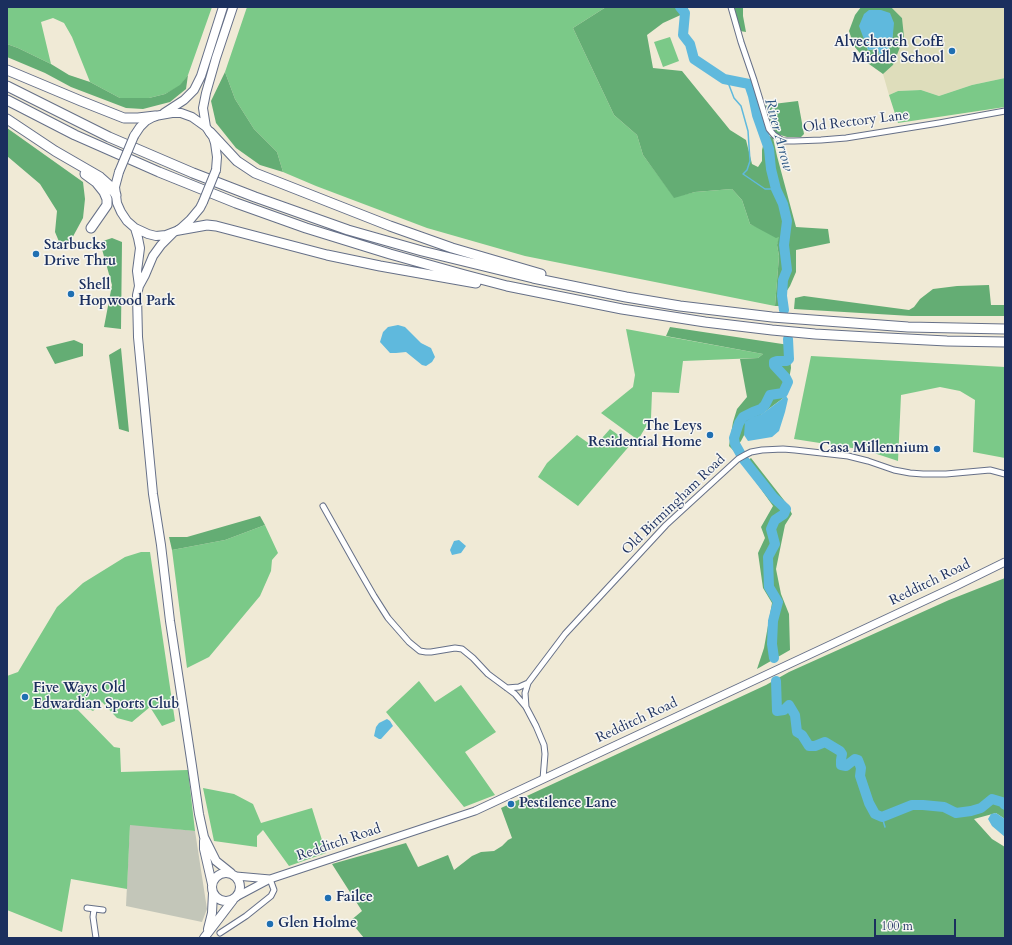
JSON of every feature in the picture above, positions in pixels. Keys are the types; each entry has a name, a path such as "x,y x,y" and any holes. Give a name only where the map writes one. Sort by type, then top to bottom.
{"highway":[{"path":"223,7 201,76 194,90 184,100 146,121 134,136 119,172 115,187 117,203 127,221 135,228 156,236 166,235 177,230 206,225 216,226 380,266 471,283 507,286"},
{"path":"204,837 216,861 240,883 240,890 235,898 228,901 221,901 213,893 204,849 204,837 199,814 170,622 154,494 138,337 137,295 139,286 153,256 161,246 177,230 190,220 200,208 216,170 216,150 213,137 208,130 203,108 206,93 233,7"},
{"path":"7,70 124,118 138,118 172,113 181,113 192,117 208,130 238,160 255,173 390,226 452,248 537,273 578,288"},
{"path":"7,86 109,137 193,173 348,230 422,251 578,288 680,306 800,320 908,327 1005,329"},
{"path":"7,100 75,135 159,172 236,203 306,228 390,254 507,286 622,309 705,322 772,330 800,333 947,341 1005,342"},
{"path":"7,119 55,151 96,182 104,192 107,199 107,205 91,228"},
{"path":"55,151 100,177 109,185 116,195"},
{"path":"135,228 140,248 137,271 139,286"},
{"path":"212,884 214,879 220,874 225,872 233,875"},
{"name":"Redditch Road","path":"205,937 212,913 213,893"},
{"name":"Redditch Road","path":"205,937 235,898"}],"main road":[{"name":"Redditch Road","path":"235,898 270,879 475,811 947,591 1005,562"},
{"name":"Redditch Road","path":"233,875 270,879"}],"street":[{"name":"Old Rectory Lane","path":"731,7 769,129 774,135 783,141 846,138 1005,111"},
{"name":"Old Birmingham Road","path":"528,683 565,634 666,526 738,459 751,452 783,449 848,456 894,470 910,473 946,474 990,470 1005,474"},
{"path":"323,506 374,596 388,618 409,642 420,651 426,652 456,648 462,649 488,674 519,698 526,706 544,745 545,754 543,779"},
{"path":"507,688 519,687 528,683"},
{"path":"526,706 525,693 528,683"},
{"path":"220,933 246,916 271,896 274,890 270,879"},
{"path":"87,908 103,910"},
{"path":"94,909 93,917 96,938"}],"shaded area":[{"name":"Alvechurch CofE Middle School","path":"891,7 1005,7 1005,78 972,85 939,96 921,90 898,91 889,95 883,74 893,65 902,18"},
{"path":"130,824 195,831 207,909 202,922 126,906"}],"green space":[{"path":"7,7 212,7 188,75 180,86 165,94 149,98 120,98 90,82 72,37 64,23 53,18 41,22 51,64 7,44"},
{"path":"247,7 606,7 573,28 614,115 637,135 643,155 674,197 695,192 732,189 742,200 750,224 780,237 777,245 779,256 775,306 525,256 427,228 283,172 277,152 254,129 235,99 225,72"},
{"path":"606,7 689,7 685,13 663,23 647,35 653,68 682,71 730,130 746,140 752,164 758,167 762,161 762,150 766,134 773,138 796,227 828,229 830,243 796,250 796,272 786,292 786,306 775,306 779,256 777,245 779,237 776,238 750,224 742,200 732,189 695,192 674,198 643,155 637,135 614,115 573,28"},
{"path":"733,7 743,7 746,32 740,31"},
{"path":"861,7 891,7 902,18 904,37 893,65 883,74 869,64 854,46 849,31 855,15","holes":["893,23 892,44 881,58 878,49 868,50 866,44"]},
{"path":"670,37 679,61 663,67 654,42"},
{"path":"7,44 51,64 69,75 90,82 120,98 149,98 165,94 180,85 188,75 186,89 170,102 143,109 126,108 71,87 45,73 7,57"},
{"path":"225,72 235,99 254,129 277,152 283,172 260,165 236,148 216,123 211,101"},
{"path":"1005,78 1005,107 898,123 889,95 898,91 921,90 939,96 972,85"},
{"path":"798,101 804,134 801,137 787,137 777,134 772,128 765,105"},
{"path":"7,128 83,182 85,199 83,218 70,242 60,244 55,232 57,211 40,184 7,156"},
{"path":"112,238 122,242 121,329 104,327 112,285 100,242"},
{"path":"989,285 991,305 1005,305 1005,316 911,316 794,309 795,298 804,296 909,310 933,289 957,286"},
{"path":"670,327 789,345 791,368 786,396 751,422 734,451 729,446 733,422 737,409 747,397 740,359 758,358 763,354 666,336"},
{"path":"626,329 763,354 758,358 683,361 679,393 652,392 651,418 638,440 601,413 633,387 635,375"},
{"path":"74,340 83,344 83,356 55,364 46,347"},
{"path":"121,348 129,432 119,429 109,355"},
{"path":"811,356 1005,367 1005,458 973,452 975,400 960,391 940,387 901,395 898,461 865,450 794,439"},
{"path":"610,429 631,444 578,506 538,477 547,463 577,435 594,447"},
{"path":"751,458 787,504 792,514 785,525 776,569 781,594 789,614 790,650 757,669 764,648 772,603 763,588 758,553 765,538 761,527 773,506 743,464"},
{"path":"260,516 265,525 225,540 172,550 169,537 187,537"},
{"path":"265,525 278,553 272,560 271,571 260,596 209,657 187,668 172,550 225,540"},
{"path":"141,552 150,552 175,721 162,726 150,707 132,722 117,718 102,702 93,711 76,708 114,747 120,748 121,772 188,770 195,831 130,825 127,889 71,879 62,932 7,910 7,676 18,672 57,607 83,583 125,557"},
{"path":"1005,578 1005,819 996,813 974,819 992,839 1005,847 1005,938 364,938 350,921 362,911 332,864 406,843 418,867 448,855 454,870 472,856 481,852 494,851 512,838 501,808 766,685 789,672 949,600"},
{"path":"419,681 435,702 461,685 496,732 465,752 495,795 464,807 386,712"},
{"path":"203,788 234,794 253,804 261,823 312,808 326,853 289,866 263,830 257,836 257,847 214,841"}],"water":[{"path":"869,10 881,10 890,13 894,23 892,44 887,50 889,57 881,58 878,49 868,50 859,26 864,14"},
{"path":"398,325 405,327 421,343 431,348 435,357 432,362 426,366 422,365 406,352 390,353 380,342 383,332 388,327"},
{"path":"786,396 788,399 779,431 772,437 748,441 744,435 745,422 752,417 762,414"},
{"path":"459,540 466,546 461,553 452,555 450,550 454,541"},
{"path":"387,719 393,726 381,739 379,739 374,736 376,727 379,723"},
{"path":"996,813 1005,819 1005,837 992,826 988,819 991,814"}],"waterway":[{"name":"River Arrow","path":"680,7 685,13 683,35 690,44 694,59 724,79 749,84 757,115 769,149 771,169 776,189 783,204 787,221 784,245 787,270 783,280 782,296 784,310"},
{"path":"724,79 729,85 734,98 741,106 748,131 750,161 747,170 743,174 765,189 776,189"},
{"name":"River Arrow","path":"774,658 772,644 773,621 778,602 769,587 768,557 775,544 771,529 775,520 784,514 786,509 774,498 744,460 735,444 734,438 739,423 743,417 761,409 765,405 770,395 783,393 788,382 774,365 774,362 787,361 789,359 788,339"},
{"name":"River Arrow","path":"776,681 777,711 784,710 789,705 795,715 797,732 802,735 809,746 815,746 825,742 840,751 842,754 841,765 846,766 855,759 858,760 861,768 860,776 869,803 875,814 882,817 912,805 944,807 956,813 981,808 992,799 1002,802 1005,805"},
{"path":"882,817 885,827"}],"place":[{"name":"Alvechurch CofE Middle School","path":"952,51"},
{"name":"Starbucks Drive Thru","path":"36,254"},
{"name":"Shell Hopwood Park","path":"71,294"},
{"name":"The Leys Residential Home","path":"710,435"},
{"name":"Casa Millennium","path":"937,449"},
{"name":"Five Ways Old Edwardian Sports Club","path":"25,697"},
{"name":"Pestilence Lane","path":"511,804"},
{"name":"Failce","path":"328,898"},
{"name":"Glen Holme","path":"270,924"}]}
